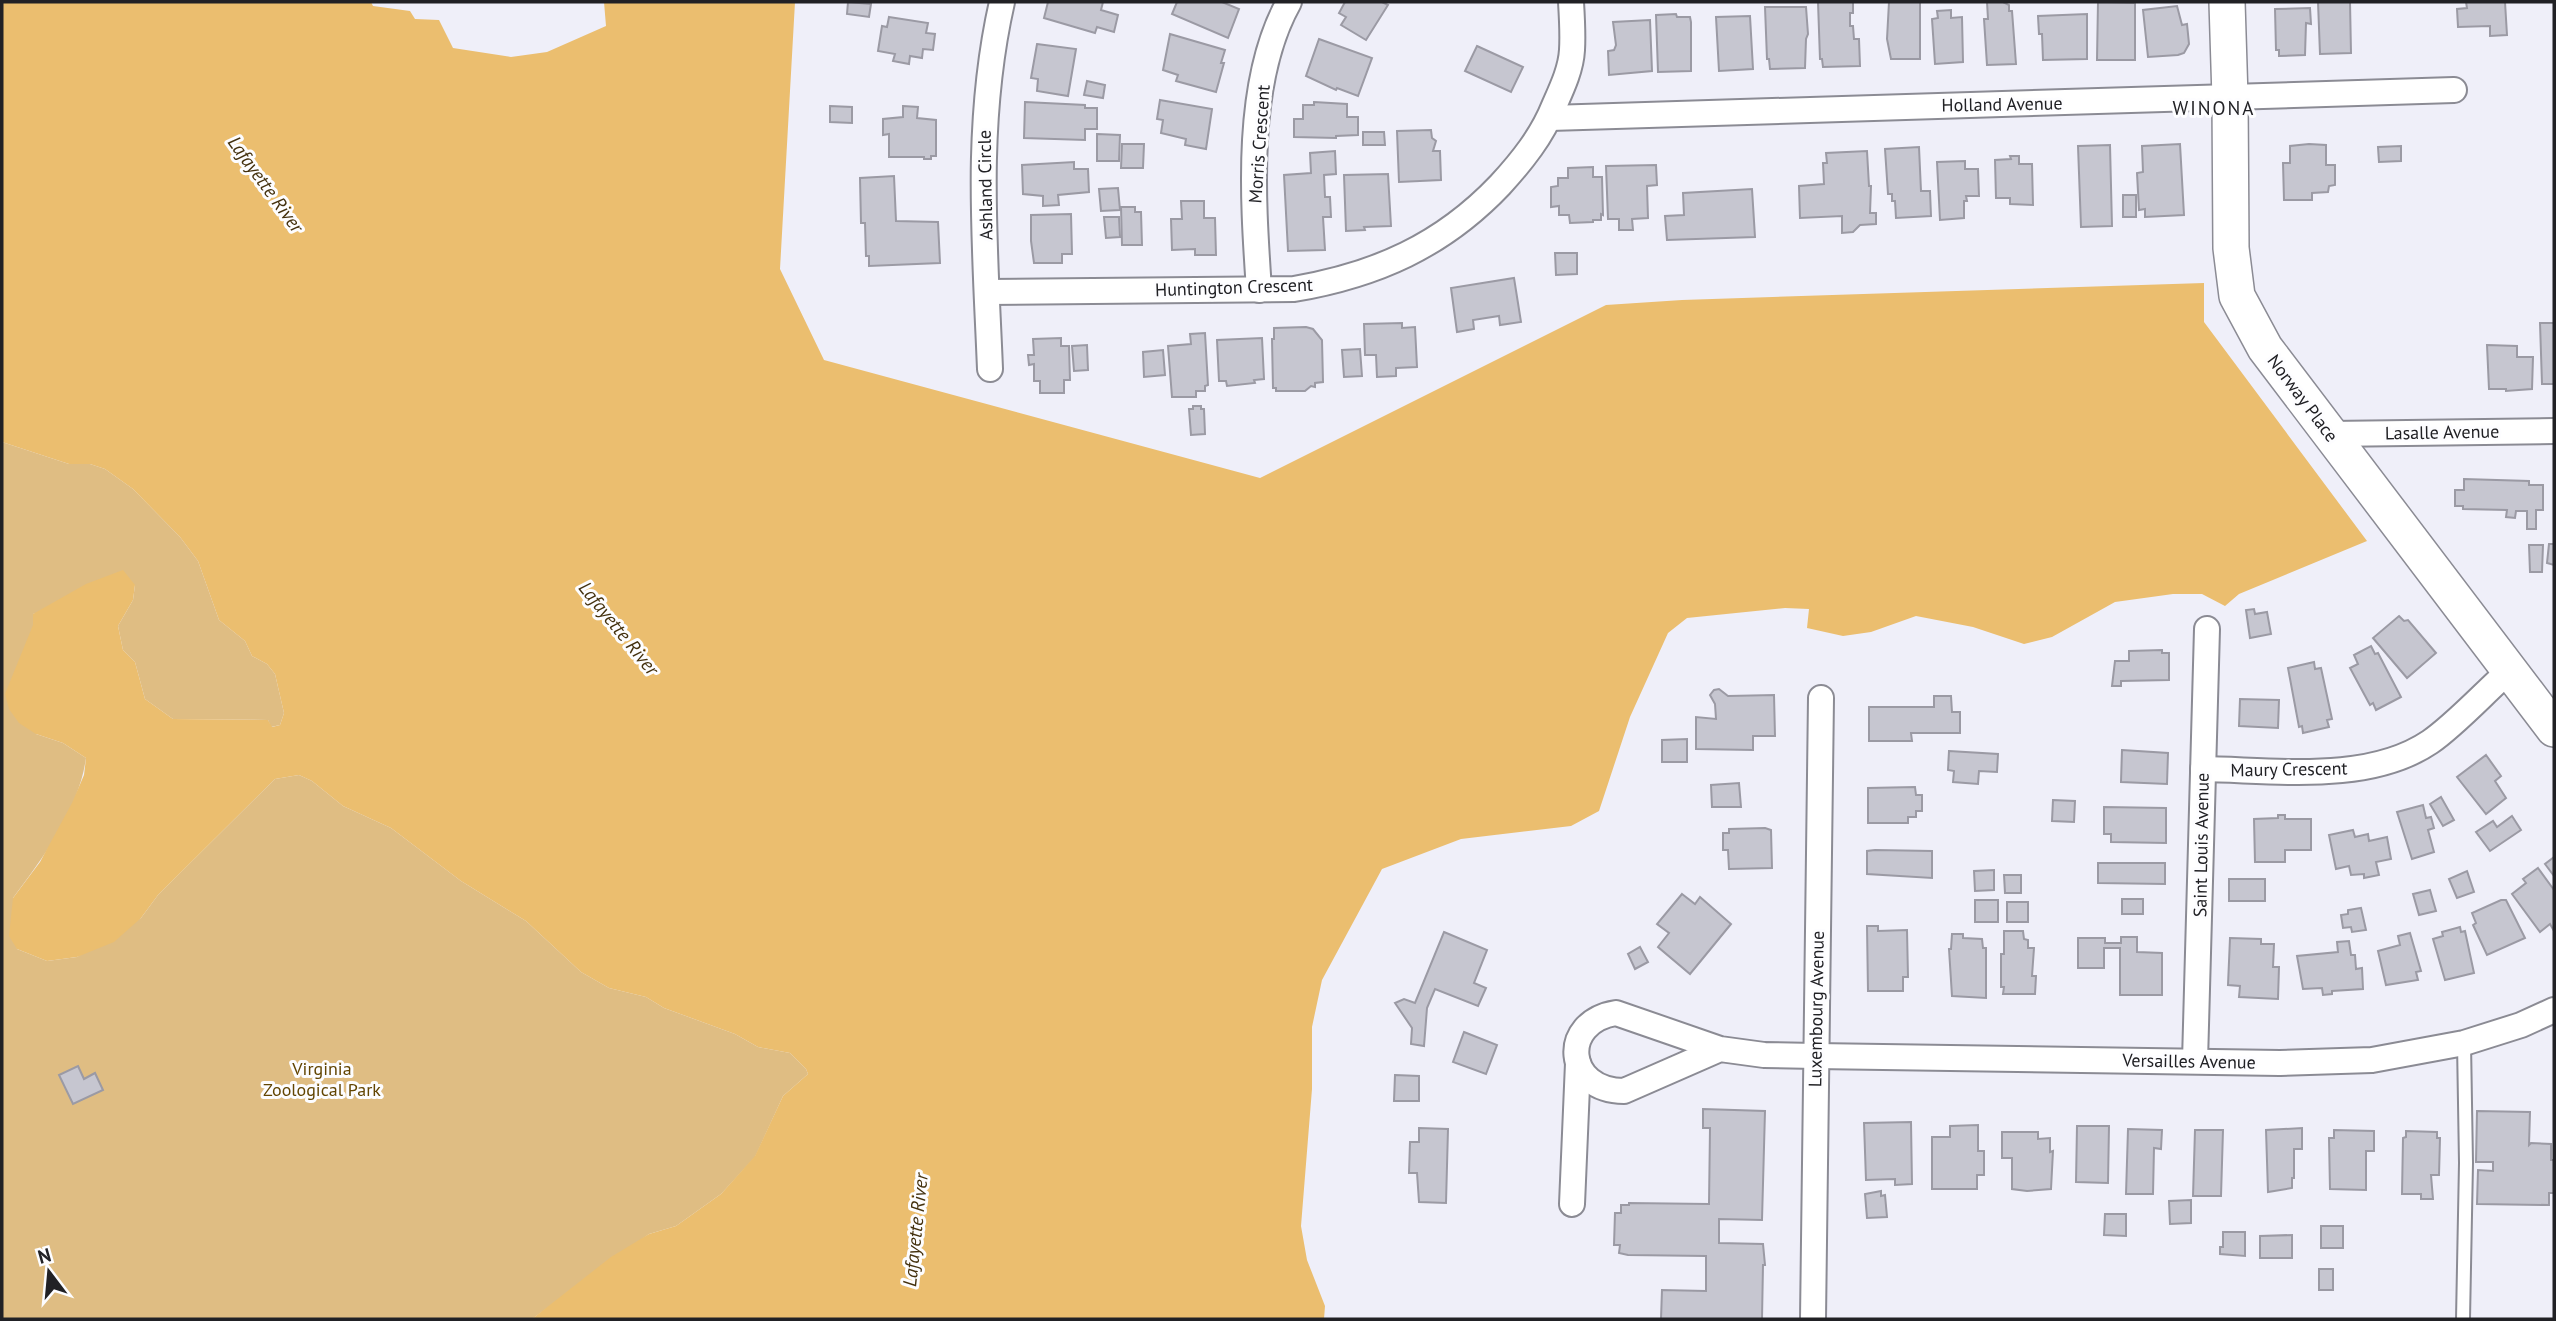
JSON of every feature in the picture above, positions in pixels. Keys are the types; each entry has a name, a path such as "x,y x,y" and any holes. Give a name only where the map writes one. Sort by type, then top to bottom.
{"street":[{"name":"Ashland Circle","path":"990,369 982,172 984,109 994,36 1002,2"},
{"name":"Morris Crescent","path":"1259,290 1253,199 1255,149 1262,85 1270,44 1289,2"},
{"name":"Huntington Crescent","path":"987,292 1294,289 1334,282 1373,270 1424,247 1481,205 1518,166 1550,118 1565,80 1572,51 1571,2"},
{"name":"Norway Place","path":"2227,2 2231,248 2237,296 2265,348 2554,729"},
{"name":"Holland Avenue","path":"1550,118 2454,90"},
{"name":"Lasalle Avenue","path":"2330,433 2554,431"},
{"name":"Saint Louis Avenue","path":"2194,1061 2207,629"},
{"name":"Maury Crescent","path":"2203,769 2338,771 2379,764 2412,752 2431,741 2510,670"},
{"name":"Luxembourg Avenue","path":"1813,1319 1821,698"},
{"name":"Versailles Avenue","path":"1578,1063 1580,1035 1602,1016 1616,1013 1720,1049 1764,1055 2280,1063 2372,1060 2464,1043 2521,1025 2554,1010"},
{"path":"1578,1063 1584,1076 1595,1086 1609,1091 1624,1091 1720,1049"},
{"path":"1572,1204 1578,1063"}],"lane":[{"path":"2463,1319 2466,1163 2464,1043"}],"green space":[{"name":"Virginia Zoological Park","path":"2,442 69,464 90,464 105,469 133,489 180,537 198,561 219,620 245,641 252,656 267,664 275,674 284,713 280,725 271,727 268,720 173,719 145,699 135,662 123,650 118,626 133,600 135,585 33,614 36,734 63,743 86,758 76,796 68,814 47,850 13,898 17,949 47,961 77,957 141,918 158,895 275,779 299,775 312,781 343,806 391,828 461,881 526,921 581,972 609,988 646,997 664,1008 735,1034 758,1047 790,1053 808,1074 783,1096 755,1157 721,1194 676,1226 649,1234 532,1319 2,1319"}],"water":[{"name":"Lafayette River","path":"2,2 371,2 373,6 410,11 415,19 439,20 453,48 511,57 547,52 606,26 604,2 795,2 780,269 824,360 1260,478 1606,305 1682,300 2204,283 2204,322 2367,541 2239,594 2225,606 2202,594 2173,594 2115,602 2052,637 2024,644 1973,627 1916,616 1871,632 1843,636 1807,628 1809,609 1785,608 1687,618 1668,633 1630,717 1599,811 1571,826 1461,839 1382,869 1322,980 1312,1027 1312,1089 1301,1226 1307,1260 1325,1306 1324,1319 532,1319 611,1257 649,1234 676,1226 721,1194 755,1156 783,1096 808,1074 806,1069 790,1053 758,1047 735,1034 664,1008 646,997 609,988 581,972 526,921 461,881 391,828 343,806 312,781 299,775 275,779 158,895 141,918 114,942 77,957 47,961 17,949 9,936 13,898 40,862 72,803 84,775 86,758 63,743 36,734 19,723 9,709 5,694 33,625 33,614 86,584 123,570 135,585 133,600 118,626 123,650 135,662 145,699 173,719 268,720 272,727 280,725 284,713 275,674 267,664 252,656 245,641 219,620 198,561 180,537 133,489 105,469 90,464 69,464 2,442"}],"building":[{"path":"848,2 871,4 869,17 847,14"},
{"path":"1048,2 1103,2 1101,10 1118,15 1114,32 1097,27 1095,33 1044,18"},
{"path":"1177,2 1222,2 1239,9 1228,38 1172,14"},
{"path":"1345,2 1382,2 1388,5 1366,40 1341,25 1346,17 1339,13"},
{"path":"1818,2 1853,2 1850,26 1853,26 1854,39 1859,39 1860,66 1823,67 1820,59"},
{"path":"1889,2 1920,2 1920,59 1891,59 1887,39"},
{"path":"1987,2 2003,2 2009,5 2009,11 2012,11 2016,64 1987,65 1984,19 1988,19"},
{"path":"2098,2 2135,3 2135,60 2097,60"},
{"path":"2318,2 2350,2 2351,53 2320,54"},
{"path":"2466,2 2505,2 2507,35 2490,36 2490,26 2458,27 2457,9 2467,8"},
{"path":"2177,6 2182,25 2187,24 2189,44 2184,53 2148,57 2143,10"},
{"path":"1765,7 1806,7 1808,34 1805,68 1770,69 1767,59"},
{"path":"2310,8 2311,24 2306,23 2305,55 2279,56 2279,50 2276,50 2275,9"},
{"path":"1951,10 1951,18 1962,17 1963,62 1935,64 1932,19 1938,18 1937,11"},
{"path":"1676,14 1677,17 1690,17 1691,71 1658,72 1656,15"},
{"path":"2087,14 2087,59 2043,60 2038,16"},
{"path":"1750,16 1753,69 1719,71 1716,17"},
{"path":"889,17 928,23 926,33 935,34 933,50 923,49 922,58 910,56 909,64 893,61 895,54 878,51 882,26 887,27"},
{"path":"1650,20 1652,71 1609,75 1608,51 1614,50 1616,45 1613,22"},
{"path":"1170,34 1225,50 1216,92 1176,81 1178,75 1163,70"},
{"path":"1319,39 1372,58 1358,96 1337,88 1336,90 1306,76"},
{"path":"1037,44 1076,49 1068,96 1037,91 1038,79 1031,78"},
{"path":"1477,46 1523,67 1511,92 1465,71"},
{"path":"1087,81 1105,85 1103,98 1084,95"},
{"path":"1160,100 1212,109 1206,149 1185,145 1186,139 1161,133 1163,120 1157,119"},
{"path":"1025,102 1097,108 1097,129 1085,129 1085,140 1024,138"},
{"path":"1314,102 1347,104 1347,117 1358,117 1358,135 1336,138 1294,137 1294,119 1303,119 1303,105 1314,105"},
{"path":"830,106 852,107 852,123 830,122"},
{"path":"903,106 918,107 917,118 936,120 936,156 931,156 931,159 889,157 889,134 883,135 883,119 903,117"},
{"path":"1431,130 1432,138 1436,141 1433,151 1440,151 1441,180 1399,182 1397,131"},
{"path":"1363,132 1384,132 1385,145 1363,145"},
{"path":"1097,134 1120,135 1119,161 1097,161"},
{"path":"1122,144 1144,144 1143,168 1121,168"},
{"path":"2180,144 2184,215 2145,217 2145,209 2139,210 2137,173 2143,172 2142,146"},
{"path":"2110,145 2112,226 2081,227 2078,146"},
{"path":"2326,145 2326,165 2335,165 2335,185 2329,186 2328,192 2312,193 2312,200 2284,200 2283,163 2290,163 2290,146"},
{"path":"2401,146 2401,161 2379,162 2378,147"},
{"path":"1919,147 1921,191 1930,191 1931,216 1896,218 1895,201 1892,201 1892,194 1888,194 1885,149"},
{"path":"1335,151 1336,174 1324,175 1325,197 1330,197 1331,217 1323,217 1325,250 1288,251 1284,175 1311,173 1310,153"},
{"path":"1867,151 1871,186 1870,213 1876,213 1876,224 1860,225 1853,232 1842,233 1842,216 1800,218 1799,186 1824,184 1823,163 1827,163 1826,153"},
{"path":"2010,156 2019,156 2019,164 2032,164 2033,205 2010,204 2010,198 1996,198 1995,160 2011,159"},
{"path":"1965,161 1965,169 1978,169 1979,196 1966,196 1964,218 1940,220 1937,162"},
{"path":"1074,162 1074,169 1088,169 1089,192 1058,195 1059,205 1043,206 1043,196 1023,194 1022,165"},
{"path":"1656,165 1657,185 1647,186 1648,218 1632,219 1633,230 1619,230 1619,219 1608,219 1606,166"},
{"path":"1593,167 1593,177 1602,177 1601,220 1570,223 1569,215 1559,215 1559,206 1551,207 1551,187 1558,186 1558,178 1568,178 1568,168"},
{"path":"1388,174 1391,226 1346,231 1344,175"},
{"path":"894,176 896,221 938,222 940,263 869,266 865,223 861,223 860,178"},
{"path":"1118,188 1120,210 1101,211 1099,189"},
{"path":"1752,189 1755,237 1667,240 1665,216 1684,215 1683,193"},
{"path":"2123,195 2136,195 2136,217 2123,217"},
{"path":"1181,201 1204,201 1204,218 1215,218 1216,255 1195,255 1195,249 1172,250 1171,219 1182,219"},
{"path":"1121,207 1135,207 1135,212 1141,212 1142,245 1122,245"},
{"path":"1071,214 1072,254 1062,254 1062,263 1034,263 1031,215"},
{"path":"1104,217 1119,217 1120,237 1106,238"},
{"path":"1555,253 1577,253 1577,274 1556,275"},
{"path":"1514,278 1521,322 1500,325 1499,316 1473,320 1474,329 1457,332 1451,288"},
{"path":"1402,323 1402,328 1415,327 1417,367 1396,368 1396,376 1377,377 1376,355 1365,355 1364,324"},
{"path":"2540,323 2554,323 2554,384 2542,384"},
{"path":"1274,328 1313,329 1322,340 1323,382 1315,383 1315,387 1311,386 1305,391 1276,391 1276,388 1273,388"},
{"path":"1205,333 1208,385 1205,386 1205,391 1196,391 1196,397 1172,397 1168,346 1191,344 1190,334"},
{"path":"1061,338 1061,346 1069,346 1070,380 1064,380 1064,393 1040,393 1040,381 1034,381 1034,364 1029,365 1028,355 1034,355 1033,339"},
{"path":"1262,338 1264,379 1254,380 1255,383 1227,386 1226,381 1219,381 1217,340"},
{"path":"1087,345 1088,370 1074,371 1072,346"},
{"path":"2487,345 2517,346 2517,357 2533,357 2532,389 2489,389"},
{"path":"1360,349 1362,376 1344,377 1342,350"},
{"path":"1163,350 1165,375 1144,377 1143,352"},
{"path":"1193,406 1201,406 1201,409 1204,409 1205,434 1191,435 1189,409 1193,409"},
{"path":"2464,479 2529,481 2529,485 2543,485 2543,510 2536,510 2536,529 2527,529 2527,511 2516,511 2515,518 2506,517 2507,510 2463,509 2463,506 2455,506 2455,490 2464,490"},
{"path":"2549,544 2554,544 2554,565 2547,563"},
{"path":"2529,545 2543,545 2542,572 2530,572"},
{"path":"2254,609 2255,614 2267,612 2271,634 2250,638 2246,610"},
{"path":"2399,616 2404,621 2408,620 2436,653 2407,678 2373,638"},
{"path":"2371,646 2375,654 2378,653 2401,697 2376,710 2373,703 2370,705 2350,668 2358,664 2354,655"},
{"path":"2162,650 2162,653 2169,653 2169,680 2121,681 2121,686 2112,686 2115,661 2129,661 2129,651"},
{"path":"2314,662 2315,669 2321,668 2332,719 2327,720 2329,727 2303,733 2302,726 2299,727 2288,668"},
{"path":"1719,689 1728,696 1774,695 1775,736 1753,736 1753,750 1696,749 1696,717 1716,719 1715,704 1710,695"},
{"path":"1934,696 1951,696 1952,712 1960,712 1960,733 1911,733 1912,741 1869,741 1869,707 1934,707"},
{"path":"2240,699 2279,700 2278,728 2239,726"},
{"path":"1687,739 1687,762 1662,762 1662,740"},
{"path":"2122,750 2168,753 2167,784 2121,782"},
{"path":"1949,751 1998,754 1997,772 1979,771 1978,784 1953,782 1954,771 1948,770"},
{"path":"2486,755 2501,776 2495,781 2506,798 2486,814 2457,777"},
{"path":"1739,783 1741,807 1712,807 1711,785"},
{"path":"1915,787 1916,795 1922,795 1922,811 1916,811 1916,817 1908,817 1908,823 1868,823 1868,788"},
{"path":"2441,797 2454,820 2443,826 2430,804"},
{"path":"2053,800 2075,801 2074,822 2052,821"},
{"path":"2423,805 2426,818 2431,817 2434,828 2428,830 2434,852 2412,859 2397,812"},
{"path":"2104,807 2166,808 2166,843 2111,842 2111,834 2104,834"},
{"path":"2278,815 2285,815 2285,819 2311,819 2311,850 2285,850 2285,862 2255,862 2254,819 2278,818"},
{"path":"2512,816 2521,830 2490,851 2476,832 2493,821 2497,827"},
{"path":"1729,829 1771,830 1772,868 1729,869 1728,850 1723,850 1723,833 1729,833"},
{"path":"2353,830 2355,837 2368,834 2369,841 2387,837 2391,859 2376,862 2379,875 2364,878 2364,874 2351,875 2349,866 2336,869 2329,835"},
{"path":"1867,851 1932,851 1932,878 1867,874"},
{"path":"2554,857 2554,876 2545,864"},
{"path":"2098,863 2165,863 2165,884 2098,883"},
{"path":"2538,868 2554,890 2554,931 2550,924 2540,932 2512,894 2526,883 2523,879"},
{"path":"1994,870 1994,890 1975,891 1974,871"},
{"path":"2467,871 2474,892 2457,898 2449,879"},
{"path":"2004,875 2021,875 2021,893 2005,893"},
{"path":"2229,879 2265,879 2265,901 2229,901"},
{"path":"2430,890 2436,911 2419,915 2413,894"},
{"path":"1682,894 1695,904 1700,897 1731,924 1690,974 1658,947 1669,933 1657,924"},
{"path":"2122,899 2143,899 2143,914 2122,914"},
{"path":"1975,900 1998,900 1998,922 1975,922"},
{"path":"2506,900 2525,938 2487,955 2473,925 2476,923 2472,913"},
{"path":"2007,902 2028,902 2028,922 2007,922"},
{"path":"2361,908 2366,930 2352,932 2351,927 2343,928 2341,915 2348,914 2348,910"},
{"path":"1867,926 1878,926 1878,931 1907,930 1908,977 1903,977 1903,991 1868,991"},
{"path":"2460,927 2461,932 2465,931 2474,973 2445,980 2433,939 2443,936 2442,932"},
{"path":"2004,931 2023,931 2024,939 2028,940 2028,948 2034,948 2032,976 2036,976 2035,994 2003,994 2001,954 2004,954"},
{"path":"1444,932 1487,950 1474,983 1486,988 1478,1006 1435,989 1427,1008 1424,1046 1411,1044 1412,1028 1395,1003 1404,999 1415,1003"},
{"path":"2410,933 2421,971 2416,972 2418,980 2386,985 2378,951 2400,945 2398,936"},
{"path":"1952,934 1963,934 1963,938 1982,939 1983,948 1986,948 1986,998 1952,996 1949,949"},
{"path":"2121,937 2137,937 2137,952 2162,953 2162,995 2120,995 2120,948 2104,948 2104,968 2078,968 2078,938 2105,938 2105,943 2121,943"},
{"path":"2230,938 2261,939 2261,944 2274,944 2273,967 2279,967 2278,999 2239,997 2240,986 2228,985"},
{"path":"2349,941 2351,955 2355,955 2356,969 2362,968 2363,989 2332,991 2332,994 2323,995 2322,988 2303,989 2297,956 2338,952 2337,942"},
{"path":"1640,947 1648,962 1635,969 1628,954"},
{"path":"1464,1032 1497,1045 1486,1074 1453,1062"},
{"path":"78,1066 84,1079 95,1073 103,1090 73,1104 59,1075"},
{"path":"1395,1075 1419,1076 1419,1101 1394,1101"},
{"path":"1703,1109 1765,1111 1762,1220 1719,1219 1719,1243 1763,1244 1765,1265 1762,1319 1661,1319 1662,1290 1706,1291 1706,1256 1628,1255 1619,1253 1620,1245 1614,1245 1615,1213 1621,1213 1621,1205 1709,1204 1710,1128 1703,1128"},
{"path":"2477,1111 2530,1112 2529,1145 2551,1144 2554,1193 2549,1193 2549,1205 2477,1204 2478,1170 2493,1171 2493,1162 2476,1162"},
{"path":"1911,1122 1912,1184 1895,1185 1895,1179 1866,1180 1864,1123"},
{"path":"1978,1125 1978,1151 1984,1151 1984,1175 1977,1175 1977,1189 1932,1189 1932,1137 1950,1137 1950,1126"},
{"path":"2077,1126 2109,1126 2108,1183 2076,1182"},
{"path":"1419,1128 1448,1129 1446,1203 1419,1202 1417,1173 1409,1173 1410,1142 1419,1142"},
{"path":"2302,1128 2302,1149 2294,1149 2292,1188 2268,1192 2266,1130"},
{"path":"2128,1129 2162,1130 2161,1149 2154,1148 2153,1194 2126,1194"},
{"path":"2195,1130 2223,1130 2221,1196 2193,1196"},
{"path":"2334,1130 2374,1131 2374,1151 2366,1151 2366,1190 2330,1189 2329,1138 2334,1138"},
{"path":"2406,1131 2437,1132 2437,1138 2440,1138 2439,1175 2431,1175 2433,1199 2421,1199 2421,1194 2402,1194 2403,1138 2406,1137"},
{"path":"2002,1132 2038,1132 2038,1139 2050,1138 2050,1152 2053,1151 2051,1189 2012,1189 2012,1158 2002,1158"},
{"path":"1881,1191 1881,1196 1885,1195 1887,1217 1867,1218 1865,1194"},
{"path":"2191,1200 2191,1223 2170,1224 2169,1201"},
{"path":"2105,1214 2126,1214 2126,1236 2104,1235"},
{"path":"2321,1226 2343,1226 2343,1248 2321,1248"},
{"path":"2223,1232 2245,1232 2245,1256 2220,1254"},
{"path":"2292,1235 2292,1258 2260,1258 2260,1236"},
{"path":"2319,1269 2333,1269 2333,1290 2319,1290"}],"district":[{"name":"WINONA","path":"2214,108"}]}
